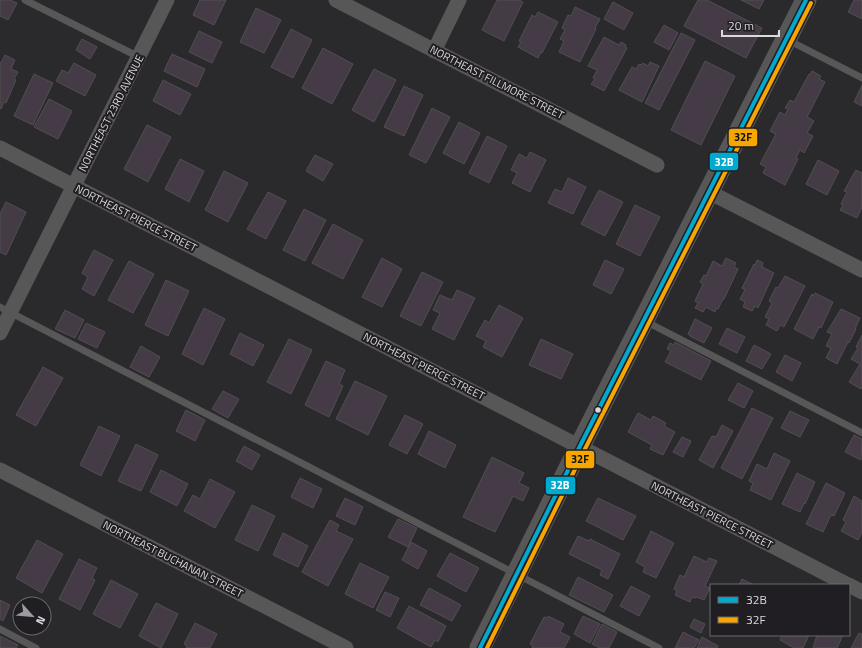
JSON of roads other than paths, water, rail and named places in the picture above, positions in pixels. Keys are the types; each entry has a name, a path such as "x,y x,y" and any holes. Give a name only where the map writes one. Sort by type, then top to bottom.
{"main road":[{"path":"480,648 580,446 806,0"}],"street":[{"name":"NORTHEAST 23RD AVENUE","path":"0,333 5,309 74,186 167,0"},
{"name":"NORTHEAST FILLMORE STREET","path":"336,0 657,165"},
{"path":"434,51 459,0"},
{"name":"NORTHEAST PIERCE STREET","path":"0,148 847,584"},
{"path":"709,192 862,270"},
{"name":"NORTHEAST BUCHANAN STREET","path":"0,470 346,648"},
{"name":"NORTHEAST PIERCE STREET","path":"850,586 862,592"}],"lane":[{"path":"25,0 139,57"},
{"path":"786,39 862,78"},
{"path":"5,309 659,648"},
{"path":"645,320 862,433"},
{"path":"0,629 36,648"}]}
